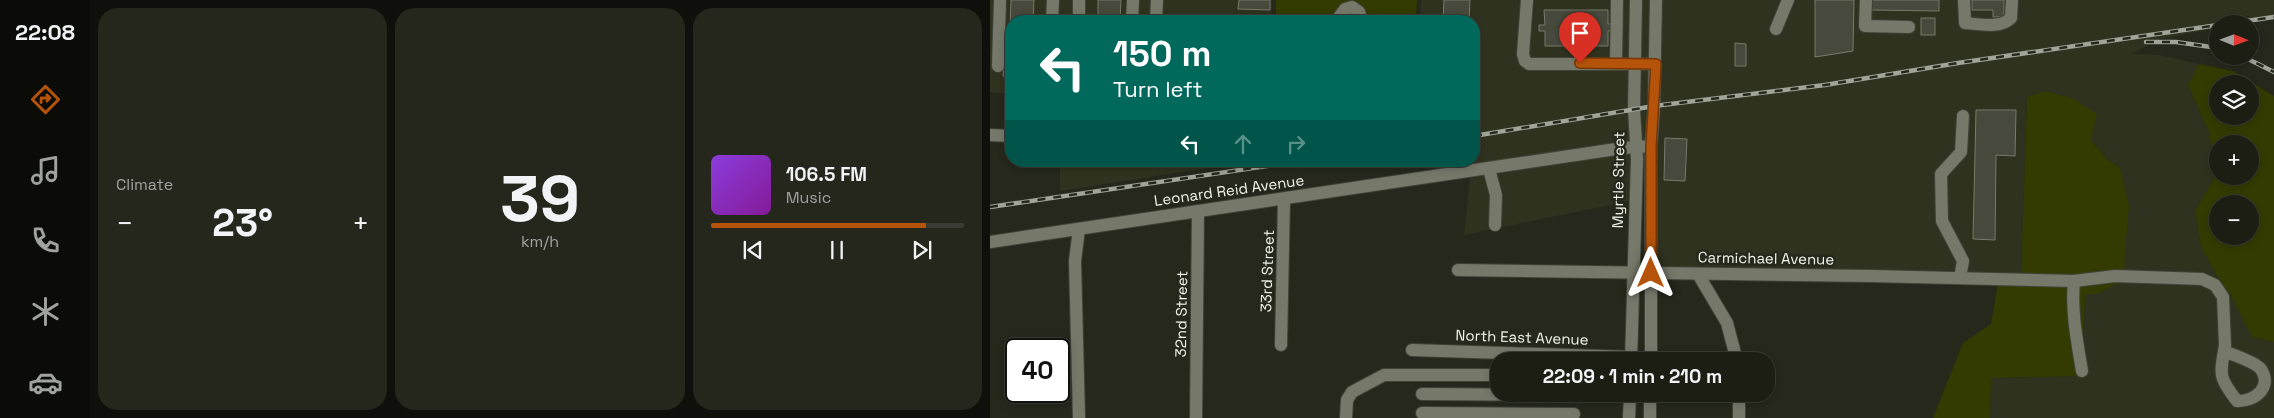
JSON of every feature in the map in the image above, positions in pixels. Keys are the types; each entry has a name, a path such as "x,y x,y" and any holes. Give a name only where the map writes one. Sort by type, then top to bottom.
{"street":[{"path":"998,66 1000,0"},
{"path":"1052,15 1053,0"},
{"path":"1079,0 1079,15"},
{"path":"1132,15 1133,0"},
{"path":"1156,15 1157,0"},
{"path":"1527,0 1523,54 1525,61 1529,64 1656,64"},
{"path":"1616,64 1617,0"},
{"name":"Myrtle Street","path":"1631,352 1636,148 1636,0"},
{"path":"1651,352 1651,146 1656,64 1656,0"},
{"path":"1776,29 1788,0"},
{"path":"1866,0 1866,26 1909,28"},
{"path":"1964,0 1965,23 1986,25 2005,23 2012,18 2012,0"},
{"path":"1340,15 1352,3 1360,15"},
{"path":"1960,278 1963,261 1942,221 1941,174 1961,152 1963,116"},
{"path":"990,135 1005,136"},
{"name":"Leonard Reid Avenue","path":"990,242 1623,148 1651,146"},
{"path":"1490,169 1496,195 1495,225"},
{"name":"33rd Street","path":"1281,344 1284,199"},
{"name":"32nd Street","path":"1196,418 1198,211"},
{"path":"1079,229 1075,261 1079,418"},
{"name":"Carmichael Avenue","path":"1458,270 2074,281 2123,276 2190,278 2210,282 2215,285 2223,297 2224,351"},
{"path":"1698,274 1727,323 1734,352"},
{"path":"2074,281 2072,298 2082,370"},
{"name":"North East Avenue","path":"1412,350 1490,353"},
{"path":"1346,418 1347,400 1357,389 1388,374 1490,375"},
{"path":"1422,374 1422,416 1574,416 1574,402"},
{"path":"1422,394 1490,394"},
{"path":"1629,418 1630,402"},
{"path":"1650,402 1650,418"},
{"path":"1739,402 1739,418"}],"shaded area":[{"path":"990,0 1272,0 1271,15 1005,15 1005,93 990,92"},
{"path":"1421,0 1631,0 1631,143 1480,166 1480,15 1420,15"},
{"path":"1642,0 1651,0 1651,27 1646,142 1641,143 1640,110"},
{"path":"1662,0 2274,0 2274,16 2259,19 2259,15 2209,15 2209,30 2160,39 2131,54 2160,55 2199,64 2188,85 2209,135 2210,185 2195,211 2201,247 2219,279 2232,297 2252,337 2274,342 2274,418 1990,418 1991,378 2082,376 2085,294 2124,280 2120,168 2107,159 2091,140 2072,98 2045,91 2027,97 2021,275 1656,269 1657,146 1660,107"},
{"path":"1631,153 1629,201 1464,235 1470,176"},
{"path":"1060,167 1214,167 1060,191"}],"green space":[{"path":"1276,0 1417,0 1416,15 1276,15"},
{"path":"2199,64 2233,71 2240,75 2209,75 2209,125 2259,125 2259,87 2274,96 2274,342 2252,337 2232,297 2219,279 2201,247 2195,211 2210,185 2259,185 2259,135 2209,135 2188,85"},
{"path":"2045,91 2072,98 2097,114 2091,140 2107,159 2120,168 2129,206 2124,280 2097,294 2085,294 2082,376 1991,378 1990,418 1933,418 1963,343 1991,324 1998,284 2021,275 2027,97"}],"building":[{"path":"1011,0 1034,0 1033,15 1010,15"},
{"path":"1098,0 1121,0 1120,15 1098,15"},
{"path":"1239,0 1270,0 1270,10 1238,9"},
{"path":"1444,0 1470,0 1469,15 1443,15"},
{"path":"1815,0 1854,0 1853,51 1815,57"},
{"path":"1871,0 1939,0 1939,11 1871,10"},
{"path":"1972,0 2004,0 2004,17 1993,17 1993,10 1972,10"},
{"path":"1544,10 1608,10 1608,24 1613,24 1613,31 1608,31 1608,46 1545,46 1545,31 1539,31 1539,25 1545,25"},
{"path":"1921,18 1935,18 1935,35 1921,35"},
{"path":"1735,43 1746,44 1746,66 1735,66"},
{"path":"1005,56 1005,76 1003,76"},
{"path":"1976,110 2016,110 2015,156 1996,155 1995,240 1973,239"},
{"path":"1665,138 1687,139 1685,181 1664,180"}],"railway":[{"path":"2259,19 2274,17"},
{"path":"1480,135 1654,106 1825,85 1958,63 2209,26"},
{"path":"2146,42 2176,42 2209,47"},
{"path":"2259,64 2274,72"},
{"path":"990,207 1260,167"}],"route":[{"path":"1580,63 1656,64 1651,146 1651,273"}]}
